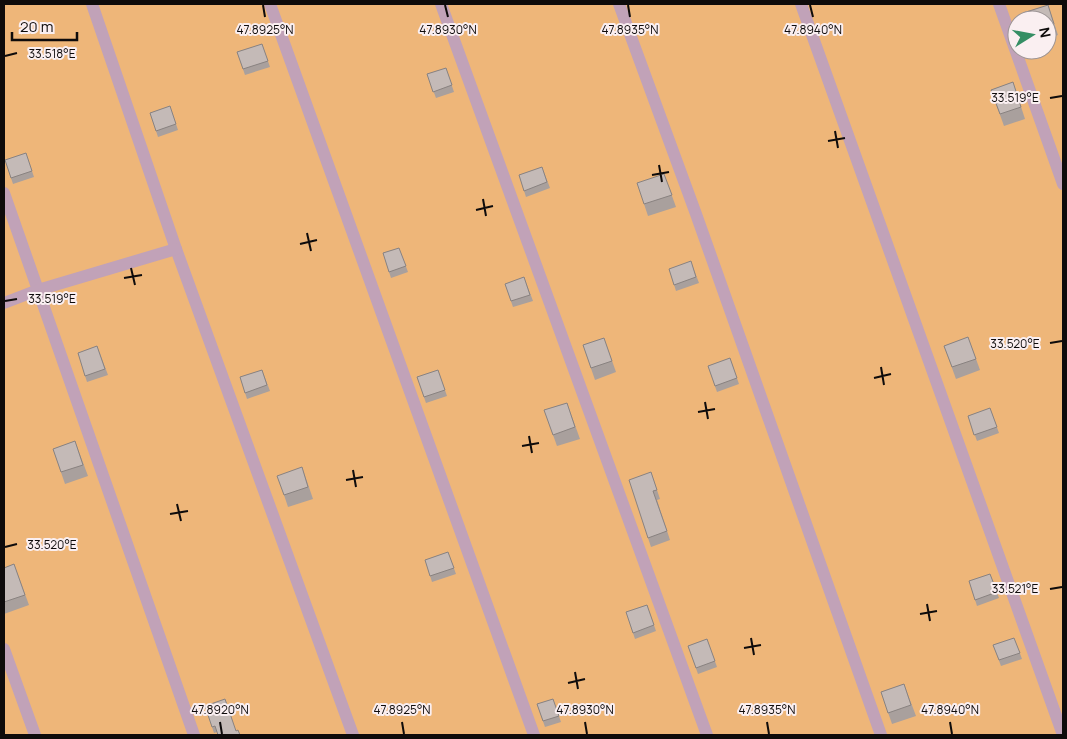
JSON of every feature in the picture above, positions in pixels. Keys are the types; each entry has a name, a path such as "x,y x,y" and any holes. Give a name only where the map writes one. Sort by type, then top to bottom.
{"lane":[{"path":"92,4 176,249 353,735"},
{"path":"270,4 534,735"},
{"path":"441,4 707,735"},
{"path":"619,4 881,735"},
{"path":"801,4 1063,735"},
{"path":"999,4 1063,184"},
{"path":"4,193 194,735"},
{"path":"4,303 38,290 176,249"},
{"path":"4,649 35,735"}],"shaded area":[{"path":"4,4 1063,4 1063,735 4,735"}],"building":[{"path":"1048,5 1050,10 1032,10"},
{"path":"262,44 268,61 243,69 237,52"},
{"path":"446,68 452,85 433,92 427,74"},
{"path":"1013,82 1021,107 1000,114 991,90"},
{"path":"170,106 176,124 156,131 150,113"},
{"path":"26,153 32,171 11,178 5,160"},
{"path":"542,167 547,182 524,191 519,175"},
{"path":"664,174 672,195 644,204 637,183"},
{"path":"399,248 406,266 389,272 383,253"},
{"path":"691,261 696,277 674,285 669,269"},
{"path":"524,277 530,295 511,301 505,284"},
{"path":"968,337 976,359 952,367 944,346"},
{"path":"604,338 612,361 591,368 583,345"},
{"path":"97,346 105,369 85,376 78,353"},
{"path":"730,358 737,378 715,386 708,366"},
{"path":"262,370 267,385 245,393 240,377"},
{"path":"438,370 445,390 424,397 417,377"},
{"path":"567,403 575,427 553,435 544,410"},
{"path":"990,408 997,427 974,435 968,416"},
{"path":"75,441 83,465 61,472 53,449"},
{"path":"302,467 308,487 284,495 277,476"},
{"path":"651,472 657,490 653,491 667,531 648,538 629,480"},
{"path":"448,552 454,568 430,576 425,560"},
{"path":"14,564 25,595 4,602 4,568"},
{"path":"990,574 997,592 975,600 969,581"},
{"path":"647,605 654,625 633,633 626,612"},
{"path":"1014,638 1020,653 999,660 993,645"},
{"path":"707,639 715,661 696,668 688,646"},
{"path":"904,684 911,705 888,713 881,692"},
{"path":"225,699 236,731 238,730 240,735 218,735 215,726 212,727 205,706"},
{"path":"553,699 559,716 543,721 537,704"}]}
